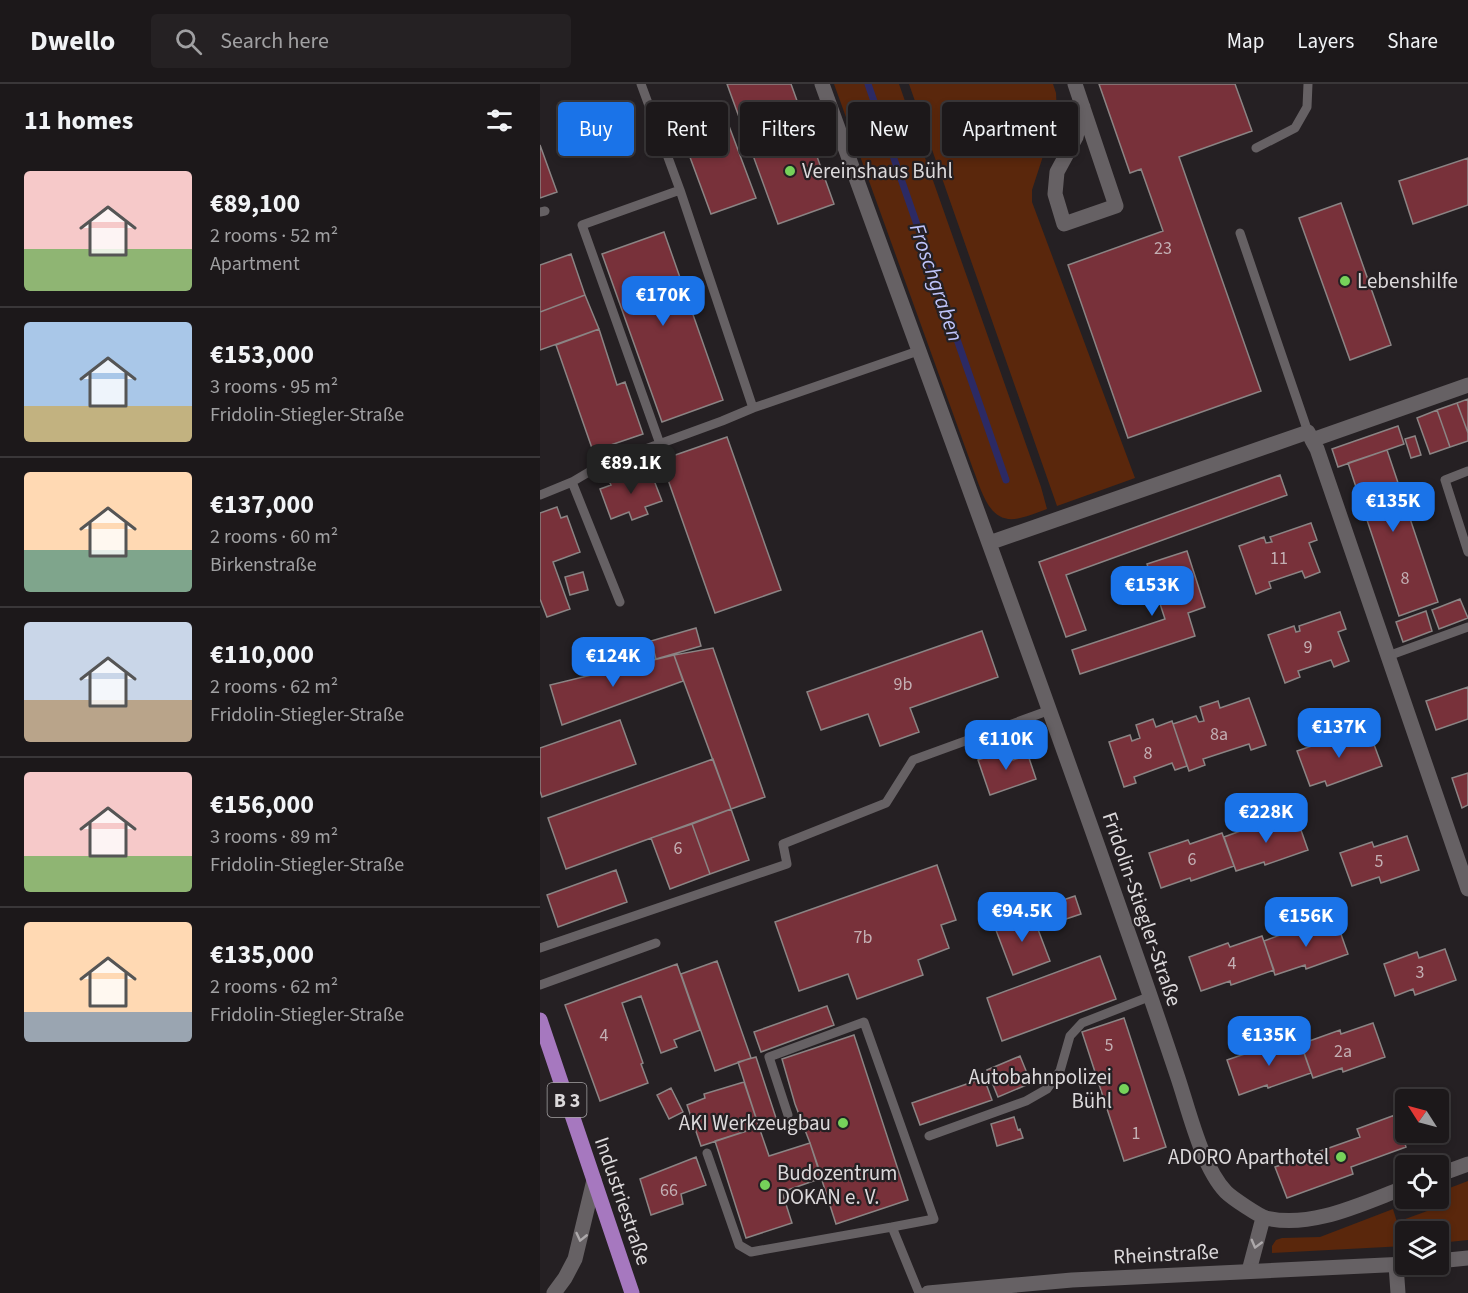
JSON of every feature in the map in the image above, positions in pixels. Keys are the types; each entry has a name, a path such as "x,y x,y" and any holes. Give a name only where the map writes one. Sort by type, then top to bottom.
{"main road":[{"name":"Industriestraße","path":"540,1020 632,1293"}],"street":[{"name":"Fridolin-Stiegler-Straße","path":"822,84 1050,710 1207,1164 1227,1192 1263,1218"},
{"path":"1075,84 1083,107 1116,206 1064,224 1054,194 1057,172 1076,136 1083,107"},
{"path":"990,543 1468,385"},
{"path":"1310,436 1317,449 1468,889"},
{"path":"1449,1171 1468,1164"},
{"path":"554,1293 575,1259 594,1180"},
{"path":"1249,1271 1263,1218 1306,1220 1323,1217 1395,1191"},
{"path":"1449,1260 1468,1258"},
{"name":"Rheinstraße","path":"928,1293 1072,1280 1395,1264"},
{"path":"1398,1293 1400,1275"}],"lane":[{"path":"641,84 680,190 753,408"},
{"path":"1256,148 1295,128 1307,107 1308,84"},
{"path":"660,444 582,225 680,190"},
{"path":"1240,233 1310,436"},
{"path":"540,495 572,482 599,466 753,408 918,351"},
{"path":"1468,471 1445,480 1468,552"},
{"path":"572,482 620,602"},
{"path":"1388,656 1468,627"},
{"path":"540,948 787,864 783,844 886,803 913,760 1050,710"},
{"path":"540,985 656,943"},
{"path":"929,1136 1026,1101 1047,1089 1060,1071 1070,1036 1082,1023 1150,996"},
{"path":"707,1153 739,1245 751,1252 934,1219 864,1022 769,1057 788,1115"},
{"path":"892,1227 919,1293"}],"shaded area":[{"path":"834,84 899,84 905,102 848,102 848,123"},
{"path":"909,84 1053,84 1056,102 942,102 942,156 1043,156 1032,190 1032,202 1135,478 1057,506 930,144 930,102 915,102"},
{"path":"860,156 924,156 1047,509 1023,517 1009,519 1001,517 988,505"},
{"path":"1468,1181 1468,1240 1449,1242 1449,1221 1400,1221 1430,1209 1449,1209 1449,1188"},
{"path":"1393,1209 1397,1221 1395,1247 1272,1253 1272,1246 1276,1240 1320,1237"}],"building":[{"path":"727,84 791,84 797,102 740,102 740,120"},
{"path":"1099,84 1235,84 1252,131 1179,157 1261,391 1128,438 1068,265 1163,231 1141,169 1130,173"},
{"path":"728,126 756,198 711,214 690,156 728,156"},
{"path":"540,145 557,192 540,198"},
{"path":"753,156 817,156 834,204 778,224"},
{"path":"1468,158 1468,205 1413,224 1399,181"},
{"name":"Lebenshilfe","path":"1341,203 1391,345 1350,360 1299,218"},
{"path":"664,232 723,400 662,422 602,254"},
{"path":"571,254 585,295 540,312 540,265"},
{"path":"585,295 599,329 540,350 540,312"},
{"path":"599,329 617,385 625,382 643,434 593,451 556,345"},
{"path":"1468,399 1468,433 1457,403"},
{"path":"1457,403 1468,433 1468,441 1450,447 1437,410"},
{"path":"1437,410 1450,447 1430,454 1417,418"},
{"path":"1398,426 1404,444 1338,467 1332,449"},
{"path":"1415,436 1421,455 1411,458 1405,439"},
{"path":"727,437 781,590 715,613 661,460"},
{"path":"1387,450 1438,602 1399,616 1348,463"},
{"path":"650,470 662,501 645,507 648,514 632,520 629,512 611,519 600,489 611,485 609,481 630,474 632,477"},
{"path":"1280,475 1287,495 1066,575 1086,630 1066,637 1039,562"},
{"path":"557,507 561,518 567,516 580,552 553,562 570,609 547,617 540,599 540,513"},
{"path":"1311,523 1317,540 1309,543 1320,572 1305,578 1302,571 1269,582 1271,588 1256,594 1239,546 1264,537 1266,543 1272,542 1270,537"},
{"path":"1187,551 1205,607 1188,613 1195,636 1080,674 1072,650 1165,619 1147,564"},
{"path":"583,572 588,590 570,595 565,577"},
{"path":"1460,599 1468,618 1439,629 1432,610"},
{"path":"1426,611 1432,631 1403,642 1396,622"},
{"path":"1340,612 1346,629 1338,632 1349,661 1334,667 1331,660 1298,671 1300,677 1285,683 1268,635 1294,626 1296,632 1300,631 1299,626"},
{"path":"696,628 701,646 656,659 651,641"},
{"path":"982,631 998,677 910,708 919,732 880,746 868,714 821,730 807,692"},
{"path":"644,644 648,662 589,675 585,658"},
{"path":"713,648 765,797 731,809 674,655"},
{"path":"674,655 683,681 562,725 550,685"},
{"path":"1468,687 1468,719 1436,730 1426,701"},
{"path":"1249,698 1266,745 1251,750 1249,744 1203,759 1205,765 1189,771 1173,724 1196,716 1199,722 1204,721 1200,707 1218,701 1220,708"},
{"path":"1153,719 1156,727 1172,721 1187,766 1175,770 1172,763 1134,777 1136,783 1124,787 1109,742 1130,735 1132,741 1140,738 1136,725"},
{"path":"620,720 636,764 542,797 540,748"},
{"path":"1369,731 1382,766 1327,786 1325,781 1310,786 1297,751 1338,737 1339,742"},
{"path":"1009,749 1013,760 1028,755 1036,779 990,795 978,760"},
{"path":"713,759 731,809 566,869 548,818"},
{"path":"1468,773 1468,805 1462,808 1452,778"},
{"path":"731,809 749,860 710,874 692,824"},
{"path":"1296,816 1308,850 1265,865 1264,862 1236,871 1224,837 1262,823 1264,828"},
{"path":"692,824 710,874 670,889 651,838"},
{"path":"1222,833 1234,866 1191,881 1190,878 1161,888 1149,853 1188,840 1190,844"},
{"path":"1407,836 1419,870 1381,883 1379,877 1352,886 1340,853 1372,842 1374,847"},
{"path":"937,865 956,920 941,925 949,948 918,960 923,975 857,999 848,974 799,991 775,922"},
{"path":"616,870 627,902 558,927 547,895"},
{"path":"1075,896 1081,914 1063,920 1057,902"},
{"path":"1031,911 1050,961 1013,975 994,925"},
{"path":"1336,920 1348,954 1306,969 1305,965 1275,975 1264,941 1302,927 1304,931"},
{"path":"1262,936 1274,970 1231,985 1230,981 1201,991 1189,957 1228,943 1230,947"},
{"path":"1445,949 1456,980 1415,995 1413,989 1395,996 1384,964 1417,952 1419,958"},
{"path":"1100,956 1116,999 1002,1041 987,998"},
{"path":"717,961 751,1058 715,1071 681,974"},
{"path":"677,964 700,1030 674,1040 677,1047 661,1053 641,996 622,1003 648,1083 600,1101 565,1005"},
{"path":"827,1006 834,1025 761,1052 754,1032"},
{"name":"Autobahnpolizei Bühl","path":"1124,1018 1166,1147 1124,1161 1082,1032"},
{"path":"1373,1023 1385,1057 1343,1072 1342,1068 1313,1078 1301,1044 1340,1030 1341,1034"},
{"name":"AKI Werkzeugbau","path":"854,1035 908,1200 836,1224 782,1059"},
{"path":"1299,1039 1311,1073 1239,1095 1227,1060 1265,1047 1267,1051"},
{"path":"1020,1056 1031,1083 998,1097 987,1070"},
{"path":"756,1057 777,1121 759,1127 738,1062"},
{"path":"984,1078 992,1100 920,1125 912,1103"},
{"path":"744,1082 759,1127 701,1146 687,1105 705,1098 704,1094"},
{"path":"671,1088 683,1112 669,1119 657,1095"},
{"name":"ADORO Aparthotel","path":"1395,1115 1395,1143 1405,1143 1406,1147 1351,1167 1353,1174 1287,1198 1275,1167 1360,1137 1357,1129"},
{"path":"1014,1117 1023,1138 997,1146 991,1124"},
{"name":"Budozentrum DOKAN e. V.","path":"759,1127 769,1156 810,1143 822,1178 782,1192 792,1223 746,1238 715,1141"},
{"path":"696,1157 706,1185 681,1194 683,1204 651,1215 640,1179"}],"waterway":[{"name":"Froschgraben","path":"868,84 1006,480"}],"place":[{"name":"Vereinshaus Bühl","path":"790,171"},
{"name":"Lebenshilfe","path":"1345,281"},
{"name":"Autobahnpolizei Bühl","path":"1124,1089"},
{"name":"AKI Werkzeugbau","path":"843,1123"},
{"name":"ADORO Aparthotel","path":"1341,1157"},
{"name":"Budozentrum DOKAN e. V.","path":"765,1185"}]}
